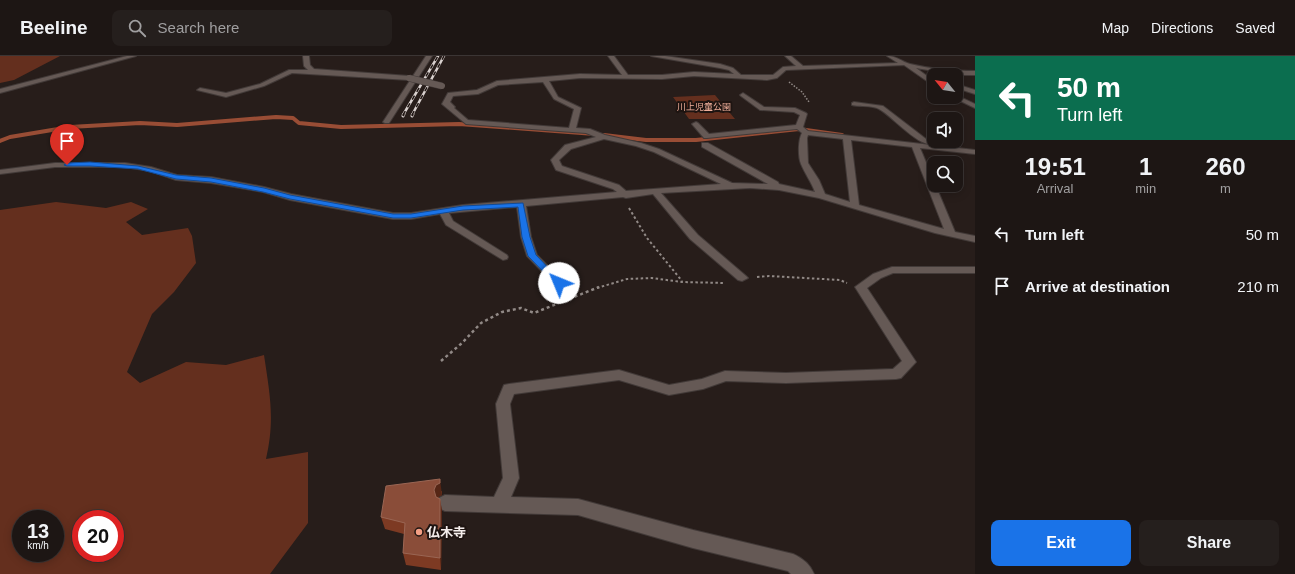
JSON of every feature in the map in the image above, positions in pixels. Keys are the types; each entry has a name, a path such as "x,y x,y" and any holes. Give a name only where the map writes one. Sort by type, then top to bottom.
{"street":[{"path":"0,91 133,56"},
{"path":"306,56 307,66 312,70 319,72"},
{"path":"387,122 429,56"},
{"path":"611,56 626,76"},
{"path":"654,56 720,66 731,69 739,76"},
{"path":"788,56 801,67"},
{"path":"890,56 927,79"},
{"path":"450,108 452,107 447,102 450,94 478,92 497,82 545,80 580,76 662,77 694,74 767,78 778,75 780,71 785,68 905,65 957,73 975,73"},
{"path":"200,90 226,95 262,85 291,71 409,78 445,88 442,102 466,122 572,130 645,146 661,152 729,185"},
{"path":"545,80 556,98 578,108 572,130"},
{"path":"963,88 975,92"},
{"path":"743,95 762,109 795,110 804,114 802,130 804,163 815,180 821,196"},
{"path":"963,101 975,106"},
{"path":"854,104 881,107 924,141 975,146"},
{"path":"696,124 707,136 802,130 847,138 975,152"},
{"path":"595,135 568,147 555,160 559,168 616,187 624,195"},
{"path":"847,138 855,207"},
{"path":"705,145 779,187"},
{"path":"915,146 951,234"},
{"path":"0,172 55,165 125,165 176,177 234,184 290,197 393,216 411,216 463,208 729,185 779,187 821,196 951,234 975,239"},
{"path":"655,191 694,237 742,278"},
{"path":"521,204 526,237 532,256 559,283"},
{"path":"442,211 449,223 503,257"},
{"path":"499,505 511,478 503,404 509,389 618,375 669,390 703,384 725,376 786,378 896,374 909,362 861,288 877,276 892,270 975,270"},
{"path":"445,503 578,507 693,539 793,563 805,574"}],"path":[{"path":"778,75 802,92 810,104 804,114"},
{"path":"624,195 647,238 682,282"},
{"path":"441,361 462,343 480,323 502,312 521,308 534,314 605,285 627,279 652,278 682,282 726,283 742,278 769,276 840,280 861,288"}],"green space":[{"path":"0,56 60,56 14,80 0,83"},
{"name":"川上児童公園","path":"715,95 735,119 689,119 673,97"},
{"path":"56,202 106,208 131,202 148,209 126,222 142,235 188,228 192,236 196,263 174,292 152,314 127,372 140,383 186,362 226,365 264,355 271,407 269,445 266,459 308,452 308,523 270,574 0,574 0,210"}],"building":[{"name":"仏木寺","path":"440,479 440,483 436,485 434,490 436,497 440,499 440,558 403,553 405,523 381,517 386,486"}],"waterway":[{"path":"0,141 10,137 70,127 140,123 177,125 276,117 293,118 299,123 341,127 459,124 595,134"},
{"path":"604,135 646,140 696,140 799,129 842,135"}],"railway":[{"path":"403,115 438,56"},
{"path":"412,115 444,56"}],"place":[{"name":"仏木寺","path":"419,532"}],"route":[{"path":"67,165 90,164 138,167 176,177 211,180 264,190 290,197 393,216 411,216 463,208 521,204 526,237 532,256 559,283"}]}
